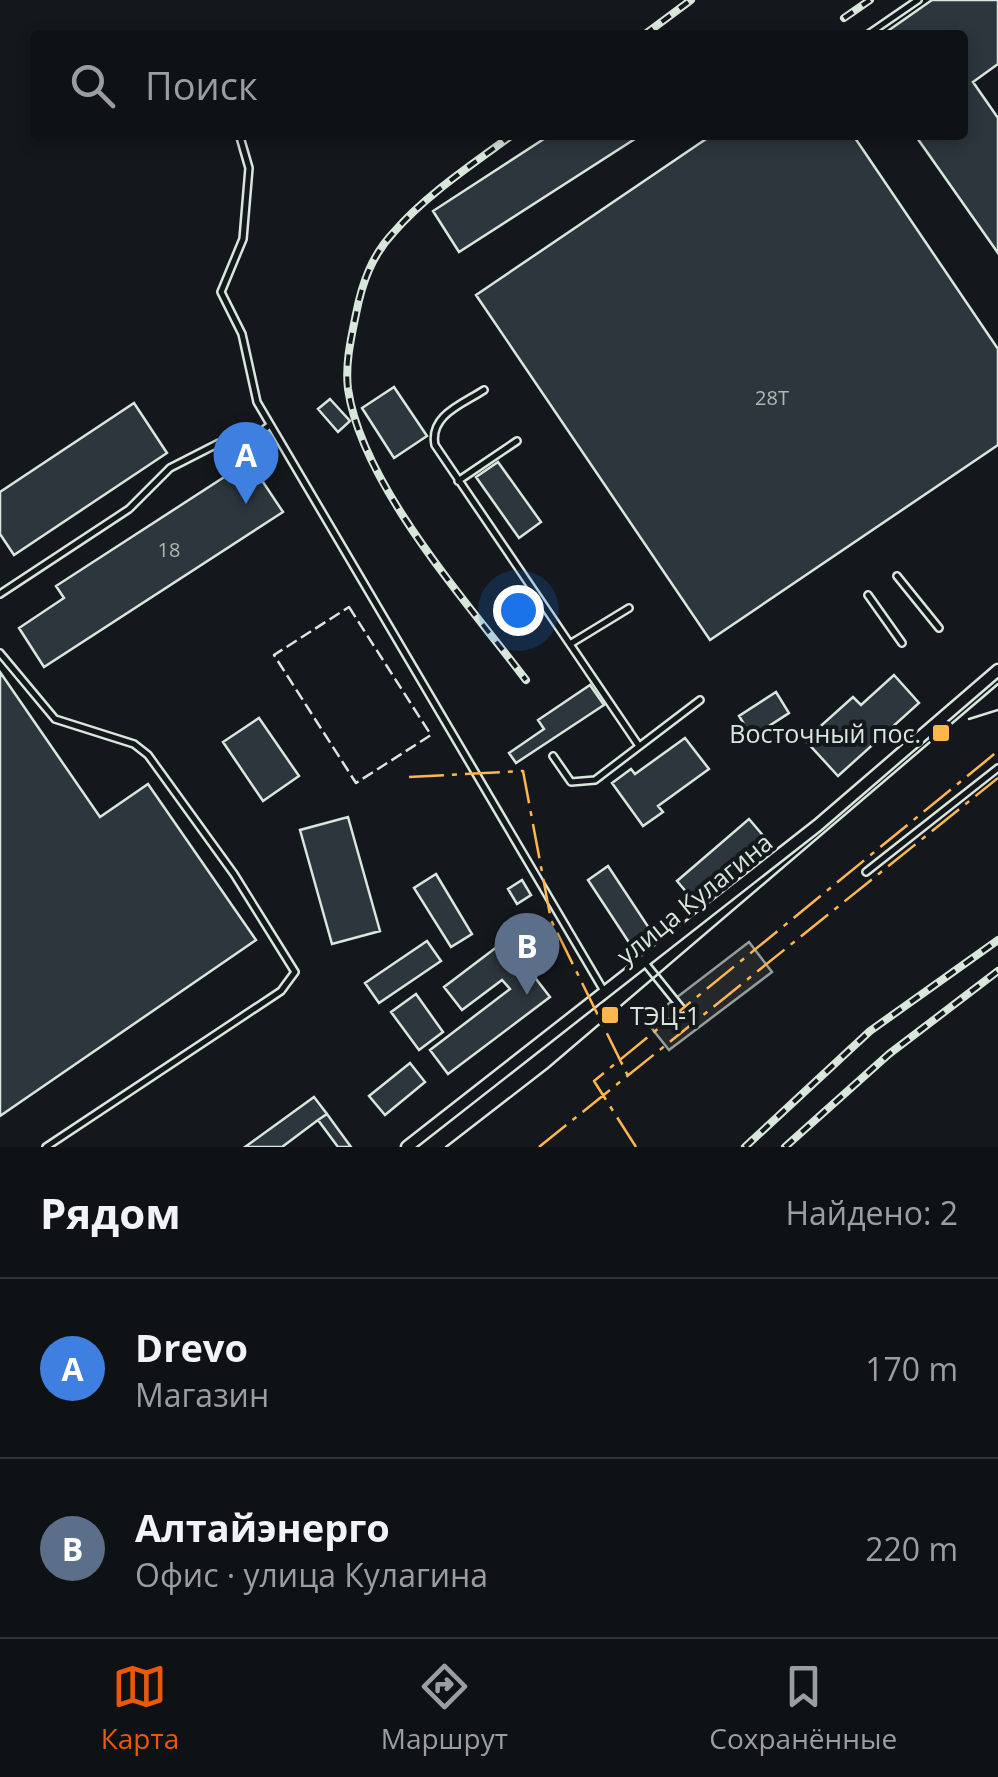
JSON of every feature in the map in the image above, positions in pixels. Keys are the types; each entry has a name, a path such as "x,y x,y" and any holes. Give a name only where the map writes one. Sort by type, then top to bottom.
{"street":[{"name":"улица Кулагина","path":"407,1147 818,825 998,670"}],"lane":[{"path":"874,30 918,0"},
{"path":"241,140 249,168 244,239 221,292 242,334 257,402 606,994"},
{"path":"484,390 441,418 434,430 435,445 639,746"},
{"path":"0,594 129,510 170,468 218,443 252,439 270,425"},
{"path":"458,481 517,440"},
{"path":"897,576 939,628"},
{"path":"868,595 902,644"},
{"path":"570,644 629,608"},
{"path":"0,653 55,719 134,744 148,755 234,874 295,972 281,991 46,1147"},
{"path":"552,756 571,782 583,784 700,700"},
{"path":"866,872 998,768"},
{"path":"645,963 682,1009"}],"shaded area":[{"path":"749,942 772,972 669,1050 646,1021"}],"building":[{"path":"932,0 998,0 998,64 973,82 998,118 998,253 919,140 968,140 968,30 889,30"},
{"path":"542,140 633,140 459,252 433,211"},
{"path":"705,140 856,140 998,349 998,445 710,640 476,295"},
{"path":"394,387 427,436 394,458 362,408"},
{"path":"330,399 350,421 338,432 318,409"},
{"path":"134,403 167,453 14,555 0,534 0,492"},
{"path":"249,461 283,512 44,667 19,628 64,598 56,586"},
{"path":"498,462 541,522 519,538 476,477"},
{"path":"0,672 100,817 148,784 256,940 0,1116"},
{"path":"894,675 919,703 838,776 805,740 853,697 861,705"},
{"path":"590,685 604,705 516,763 509,753 544,729 538,720"},
{"path":"776,692 789,713 752,737 739,716"},
{"path":"259,718 299,776 263,801 223,742"},
{"path":"685,738 709,769 658,806 663,812 643,826 612,783 631,769 635,774"},
{"path":"348,817 380,931 332,944 300,830"},
{"path":"749,819 766,839 694,901 677,881"},
{"path":"608,866 653,934 632,947 588,880"},
{"path":"436,874 472,934 451,947 414,888"},
{"path":"522,880 531,895 517,904 508,889"},
{"path":"506,940 550,997 448,1074 430,1050 510,989 502,980 462,1010 444,987"},
{"path":"427,941 441,961 379,1003 365,983"},
{"path":"416,994 443,1032 419,1050 391,1012"},
{"path":"410,1063 425,1082 385,1115 369,1096"},
{"path":"314,1097 327,1114 282,1147 245,1147"},
{"path":"327,1114 351,1147 338,1147 318,1120"}],"tram line":[{"path":"446,1147 548,1068 998,684"},
{"path":"969,719 998,710"}],"railway":[{"path":"651,30 691,0"},
{"path":"844,18 870,0"},
{"path":"505,140 421,205 380,250 358,303 347,380 357,426 395,503 448,580 526,680"},
{"path":"745,1147 870,1031 998,940"},
{"path":"785,1147 889,1054 998,971"}],"fence":[{"path":"349,607 431,735 356,783 274,655 349,607"}],"power":[{"path":"636,1147 594,1081 998,751"},
{"path":"409,777 523,771 551,920 628,1076"},
{"path":"539,1147 998,778"}],"place":[{"name":"Drevo","path":"246,504"},
{"name":"Восточный пос.","path":"941,733"},
{"name":"Алтайэнерго","path":"527,995"},
{"name":"ТЭЦ-1","path":"610,1015"}]}
